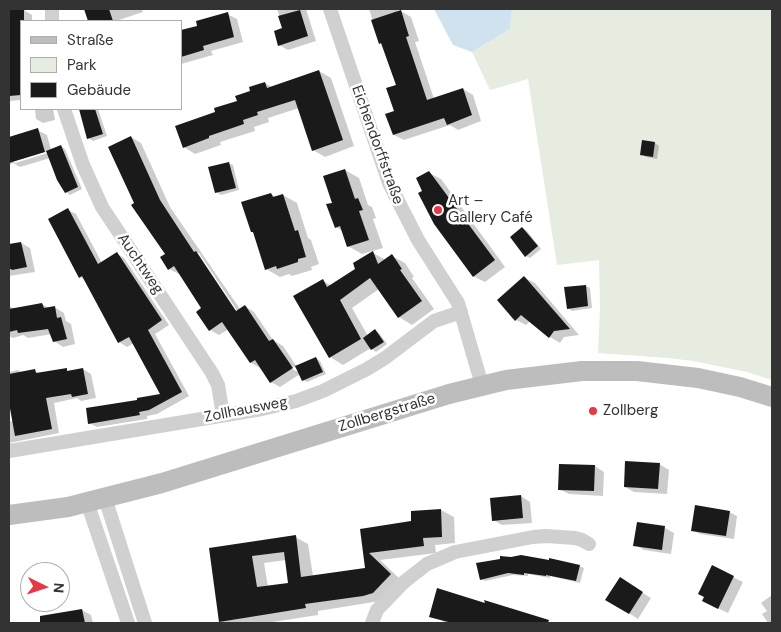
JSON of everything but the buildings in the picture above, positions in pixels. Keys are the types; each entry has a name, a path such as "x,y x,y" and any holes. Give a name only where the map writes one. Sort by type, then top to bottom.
{"main road":[{"name":"Zollbergstraße","path":"9,515 96,500 177,479 325,432 482,385 506,380 594,370 637,371 698,378 740,387 772,397"}],"street":[{"name":"Eichendorffstraße","path":"330,9 389,184 422,246 454,294 462,312 482,385"},
{"name":"Auchtweg","path":"64,110 83,165 98,199 212,373 218,385 223,415"},
{"name":"Zollhausweg","path":"9,451 281,405 323,391 359,373 385,358 434,322 462,312"},
{"path":"96,500 128,623"},
{"path":"96,500 145,623"},
{"path":"372,623 377,610 404,582 427,564 455,552 525,538 546,536 575,538 588,544"}],"green space":[{"path":"512,9 772,9 772,380 747,372 693,361 598,353 600,308 599,260 557,265 528,79 490,90 472,52 510,29"}],"water":[{"path":"434,9 512,9 510,29 472,52 453,45"}],"place":[{"name":"Art – Gallery Café","path":"438,210"},
{"name":"Zollberg","path":"593,411"}]}
